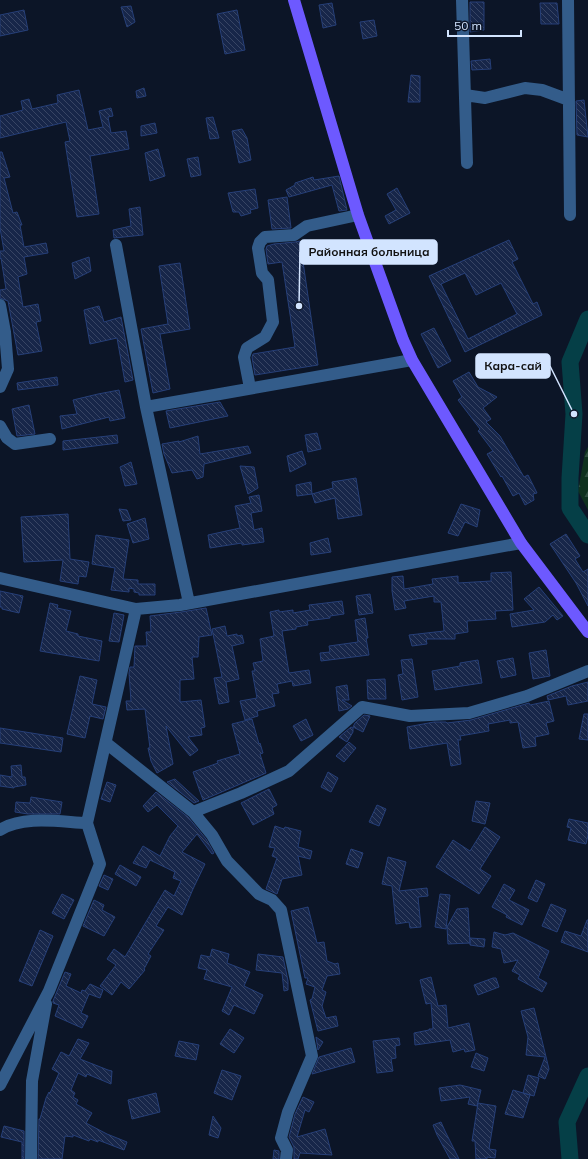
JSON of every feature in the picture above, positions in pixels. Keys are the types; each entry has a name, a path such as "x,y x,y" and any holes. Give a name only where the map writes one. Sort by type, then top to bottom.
{"main road":[{"path":"294,0 358,215 403,340 412,360 521,543 588,632"}],"street":[{"path":"462,0 466,164"},
{"path":"568,0 570,215"},
{"path":"465,95 485,98 525,88 542,90 568,100"},
{"path":"250,388 244,357 246,348 265,337 273,322 268,280 262,273 258,248 260,242 265,237 294,235 307,226 358,215"},
{"path":"116,245 146,407 189,603"},
{"path":"0,305 6,332 8,369 0,387"},
{"path":"146,407 412,360"},
{"path":"0,426 7,438 15,444 50,439"},
{"path":"0,578 136,609 180,605 521,543"},
{"path":"0,1085 49,991 100,864 87,823 136,609"},
{"path":"193,812 242,793 289,771 362,707 410,716 469,713 527,696 588,671"},
{"path":"106,743 193,812 212,835 227,861 259,894 272,900 281,910 312,1056 288,1112 281,1138 287,1150 286,1159"},
{"path":"0,830 7,825 18,822 34,821 87,823"},
{"path":"31,1159 32,1081 49,991"}],"green space":[{"path":"588,447 588,510 578,491 585,452"}],"building":[{"path":"470,2 484,2 484,30 470,32"},
{"path":"332,3 336,25 323,28 319,5"},
{"path":"540,3 557,3 559,24 541,24"},
{"path":"131,6 135,22 127,27 121,7"},
{"path":"24,10 28,30 0,36 0,15"},
{"path":"237,10 245,50 225,54 217,14"},
{"path":"374,20 377,36 363,39 360,22"},
{"path":"490,59 491,69 472,70 471,61"},
{"path":"411,75 420,76 420,102 408,102"},
{"path":"144,88 146,96 137,98 136,91"},
{"path":"79,90 88,130 103,127 99,111 111,108 113,116 108,117 111,133 126,131 129,149 90,156 99,214 77,217 65,142 70,141 66,122 0,138 0,116 23,110 21,101 29,99 32,109 58,103 57,95"},
{"path":"584,100 588,137 577,135 576,101"},
{"path":"213,117 219,138 210,139 206,118"},
{"path":"155,123 157,133 141,136 141,126"},
{"path":"242,129 247,138 251,160 239,163 232,131"},
{"path":"158,149 165,176 150,181 145,153"},
{"path":"0,152 2,152 10,177 4,178 13,213 17,212 22,225 20,225 24,247 46,243 48,253 24,257 27,274 18,277 23,307 38,304 41,321 36,322 42,351 18,355 8,301 0,298 0,290 6,289 1,258 0,259 0,251 4,251 0,228"},
{"path":"198,157 201,175 191,177 187,159"},
{"path":"339,176 347,210 339,211 332,185 289,197 286,190 295,185 295,183 313,177 314,180"},
{"path":"397,188 410,213 389,224 385,216 396,210 387,194"},
{"path":"255,189 258,208 250,210 251,213 241,216 239,212 233,212 228,193"},
{"path":"287,197 291,228 272,229 268,200"},
{"path":"140,207 143,235 114,238 113,230 131,226 129,209"},
{"path":"509,240 518,259 512,262 533,304 537,302 542,315 465,352 429,276","holes":["465,273 476,295 501,283 517,314 468,339 441,284"]},
{"path":"300,241 318,365 255,375 252,357 253,354 295,347 282,262 268,264 267,246"},
{"path":"89,257 91,271 75,279 72,263"},
{"path":"180,263 190,329 160,334 170,389 153,393 141,329 168,324 159,266"},
{"path":"99,306 104,322 121,317 133,380 125,382 117,338 90,344 84,310"},
{"path":"434,328 451,361 438,368 421,334"},
{"path":"469,372 478,387 497,397 483,408 491,419 486,422 500,436 524,477 528,475 537,493 533,494 534,500 525,505 519,493 513,496 487,454 493,451 478,431 480,429 458,400 462,397 453,381"},
{"path":"57,377 58,385 18,390 17,383"},
{"path":"119,390 125,418 110,421 109,417 62,429 60,416 77,414 73,400"},
{"path":"220,402 228,416 170,428 166,411"},
{"path":"29,405 35,434 17,436 12,409"},
{"path":"317,433 321,449 308,452 305,435"},
{"path":"117,435 118,443 63,450 63,441"},
{"path":"198,436 200,454 248,446 251,453 204,464 203,477 197,479 192,470 172,473 164,454 162,444 179,442"},
{"path":"302,451 306,464 290,472 287,456"},
{"path":"131,462 137,484 125,486 120,467"},
{"path":"240,466 254,467 258,488 248,494"},
{"path":"356,478 362,515 338,519 335,498 315,503 312,494 333,488 332,482"},
{"path":"311,482 312,494 297,496 296,485"},
{"path":"259,495 262,511 251,513 254,530 262,528 264,542 242,545 242,543 210,548 208,535 240,528 235,506 251,503 249,497"},
{"path":"461,504 480,510 477,527 465,522 458,536 448,533"},
{"path":"119,509 127,510 131,520 123,521"},
{"path":"68,514 70,559 89,562 86,577 79,576 78,584 60,581 63,560 24,562 21,517"},
{"path":"145,518 149,539 133,543 127,524"},
{"path":"566,534 580,556 575,559 583,572 588,569 588,606 576,583 550,544"},
{"path":"96,535 129,540 123,579 138,580 138,584 155,584 155,595 139,595 139,593 134,592 134,589 129,588 129,592 111,590 115,568 92,564"},
{"path":"328,538 331,552 311,555 310,543"},
{"path":"511,572 513,610 495,611 496,619 467,621 468,632 455,634 455,639 426,639 427,644 412,646 409,635 444,631 441,602 434,602 434,596 404,601 406,608 395,610 392,591 392,577 403,576 404,589 433,584 432,579 458,576 458,583 491,581 491,573"},
{"path":"539,587 563,616 557,620 553,615 545,622 512,627 510,614 534,610 524,599"},
{"path":"0,591 23,596 19,613 2,609 2,607 0,607"},
{"path":"370,594 373,613 359,615 356,596"},
{"path":"342,601 344,614 330,616 330,618 307,621 308,625 282,631 289,673 309,670 311,683 293,686 292,681 277,684 279,693 272,694 275,706 257,711 258,716 245,720 240,701 257,698 252,671 255,671 253,663 263,661 260,639 274,636 270,612 279,610 279,612 293,610 293,613 310,610 309,605"},
{"path":"50,603 58,605 57,608 71,611 66,631 78,634 78,636 102,641 99,661 40,651"},
{"path":"206,608 212,635 199,637 198,657 192,657 194,679 180,680 180,702 201,700 205,727 201,728 202,735 188,737 198,750 190,756 166,726 173,764 157,773 151,761 148,748 150,748 145,709 127,710 126,701 131,701 129,673 130,667 134,667 135,646 147,646 146,632 151,632 150,616"},
{"path":"114,613 124,615 119,642 109,641"},
{"path":"365,618 369,655 321,661 320,653 330,652 329,646 358,642 355,620"},
{"path":"225,626 227,636 237,634 237,636 242,635 244,643 232,646 239,679 226,682 229,702 219,704 214,678 222,677 212,629"},
{"path":"546,650 550,676 533,679 529,653"},
{"path":"513,658 516,675 501,678 497,661"},
{"path":"412,659 418,697 402,700 398,675 403,674 401,660"},
{"path":"478,660 482,683 435,690 432,671 460,666 460,663"},
{"path":"80,676 97,680 92,704 106,707 103,719 90,716 85,738 67,734"},
{"path":"385,679 386,699 368,699 367,680"},
{"path":"588,682 588,701 568,705 566,696 548,700 547,696 572,686"},
{"path":"347,685 349,700 342,700 352,706 348,709 339,711 336,687"},
{"path":"549,701 554,721 546,723 549,734 535,737 536,746 523,748 518,722 510,723 510,720 488,724 489,731 460,736 461,740 458,740 461,764 451,766 447,743 410,749 407,727 434,722 447,723 471,720 529,703 530,705"},
{"path":"584,714 588,714 588,740 579,739"},
{"path":"364,715 370,716 363,732 353,727 355,723"},
{"path":"252,719 263,753 260,754 266,773 203,800 193,772 218,763 217,761 240,754 232,724"},
{"path":"306,719 313,735 301,741 293,726"},
{"path":"351,727 353,728 353,732 347,742 339,737"},
{"path":"0,728 63,738 61,752 0,743"},
{"path":"349,742 356,748 344,762 336,756"},
{"path":"21,765 22,777 25,777 26,785 14,788 0,786 0,775 12,777 11,766"},
{"path":"328,772 338,778 331,792 321,787"},
{"path":"175,779 199,801 194,803 167,782"},
{"path":"107,782 116,785 110,802 101,799"},
{"path":"269,789 277,805 272,808 274,814 253,825 241,803"},
{"path":"156,792 188,817 206,839 214,853 212,854 197,834 182,852 205,864 182,915 168,907 156,926 164,930 148,954 151,956 144,969 145,970 129,989 121,982 112,995 100,986 116,965 107,959 114,949 125,957 165,890 174,896 181,881 173,878 175,872 150,860 146,868 133,863 143,846 160,856 170,836 178,826 157,805 148,812 143,806"},
{"path":"31,797 62,802 60,814 28,814 15,812 16,802 30,803"},
{"path":"476,801 490,803 485,824 472,821"},
{"path":"377,805 386,809 379,826 369,822"},
{"path":"569,819 588,823 586,844 568,840 571,828 567,827"},
{"path":"275,826 284,829 285,827 301,831 298,847 312,851 310,859 298,856 302,875 282,879 277,894 266,889 277,858 272,856 275,848 269,847"},
{"path":"485,827 500,837 480,869 491,876 479,894 436,867 453,840 470,851"},
{"path":"351,849 363,853 358,868 346,864"},
{"path":"388,857 406,862 399,891 427,888 428,896 418,897 421,927 410,928 409,922 396,924 392,886 382,884"},
{"path":"120,865 141,877 136,886 115,874"},
{"path":"104,875 113,879 108,890 99,886"},
{"path":"536,880 545,884 537,902 528,898"},
{"path":"504,884 515,890 509,900 529,910 522,925 506,917 507,915 492,907"},
{"path":"62,894 74,900 64,919 52,913"},
{"path":"440,894 450,895 446,929 435,927"},
{"path":"94,900 104,905 102,910 115,917 104,936 83,926"},
{"path":"551,904 566,910 557,932 542,926"},
{"path":"308,907 317,943 324,942 327,961 335,964 338,963 340,974 327,976 322,990 326,992 322,1006 326,1018 336,1016 338,1026 318,1031 310,1000 312,999 315,987 306,984 308,978 305,978 291,911"},
{"path":"468,908 470,943 448,944 447,927 457,909"},
{"path":"587,920 588,952 561,942 565,931 581,936"},
{"path":"40,930 53,936 32,986 19,981"},
{"path":"494,932 505,935 513,933 549,951 538,978 547,983 542,992 518,979 520,975 512,971 518,960 504,963 501,949 492,947"},
{"path":"470,938 485,939 484,947 470,945"},
{"path":"212,949 229,954 227,963 250,972 244,986 263,995 254,1014 234,1005 229,1015 222,1011 232,987 204,979 207,970 198,968 201,955 210,957"},
{"path":"258,954 283,957 288,981 288,990 284,991 282,973 256,970"},
{"path":"65,972 71,974 66,986 81,993 82,990 85,991 90,984 103,990 100,998 89,994 81,1013 88,1016 82,1028 55,1016 59,1005 53,1003 53,1001"},
{"path":"431,977 438,1006 446,1005 448,1028 469,1023 475,1050 465,1052 464,1049 453,1052 450,1040 415,1045 414,1033 433,1029 431,1003 426,1004 420,980"},
{"path":"496,978 499,987 478,995 474,985"},
{"path":"534,1008 549,1069 545,1079 538,1076 545,1057 526,1055 528,1037 521,1011"},
{"path":"230,1029 244,1038 234,1053 220,1044"},
{"path":"316,1037 323,1042 318,1050"},
{"path":"399,1038 400,1045 395,1046 396,1058 391,1059 393,1071 377,1073 373,1041"},
{"path":"78,1039 89,1043 80,1059 112,1071 111,1084 87,1074 86,1077 78,1073 71,1090 75,1093 73,1097 78,1100 76,1104 92,1113 86,1123 127,1142 124,1150 98,1140 98,1142 90,1139 89,1141 73,1135 73,1137 65,1136 62,1159 38,1159 39,1119 46,1098 49,1092 50,1093 59,1073 52,1069 61,1052 69,1056"},
{"path":"179,1041 199,1045 196,1060 175,1056"},
{"path":"351,1048 355,1062 312,1074 319,1057"},
{"path":"476,1053 488,1058 484,1071 471,1067"},
{"path":"222,1070 241,1076 232,1100 214,1093"},
{"path":"528,1075 539,1078 534,1096 523,1093"},
{"path":"460,1085 481,1090 477,1106 468,1104 470,1097 441,1101 439,1088"},
{"path":"513,1090 530,1095 523,1118 505,1114"},
{"path":"156,1093 160,1112 132,1119 128,1100"},
{"path":"303,1097 314,1102 309,1112 305,1110 297,1137 325,1129 332,1155 300,1153 298,1159 294,1159 294,1147 289,1137 295,1114"},
{"path":"478,1103 496,1106 489,1149 496,1150 495,1158 487,1157 487,1159 476,1159 475,1141 472,1141"},
{"path":"213,1116 221,1128 218,1138 209,1135"},
{"path":"441,1122 459,1159 450,1159 437,1135 433,1125"},
{"path":"4,1126 24,1131 24,1159 22,1159 22,1142 1,1137"},
{"path":"274,1150 279,1151 279,1159 273,1159"}],"waterway":[{"path":"588,319 570,362 574,414 570,478 570,508 588,535"},
{"path":"570,1159 567,1122 588,1076"}],"place":[{"name":"Районная больница","path":"299,306"},
{"name":"Кара-сай","path":"574,414"}]}
